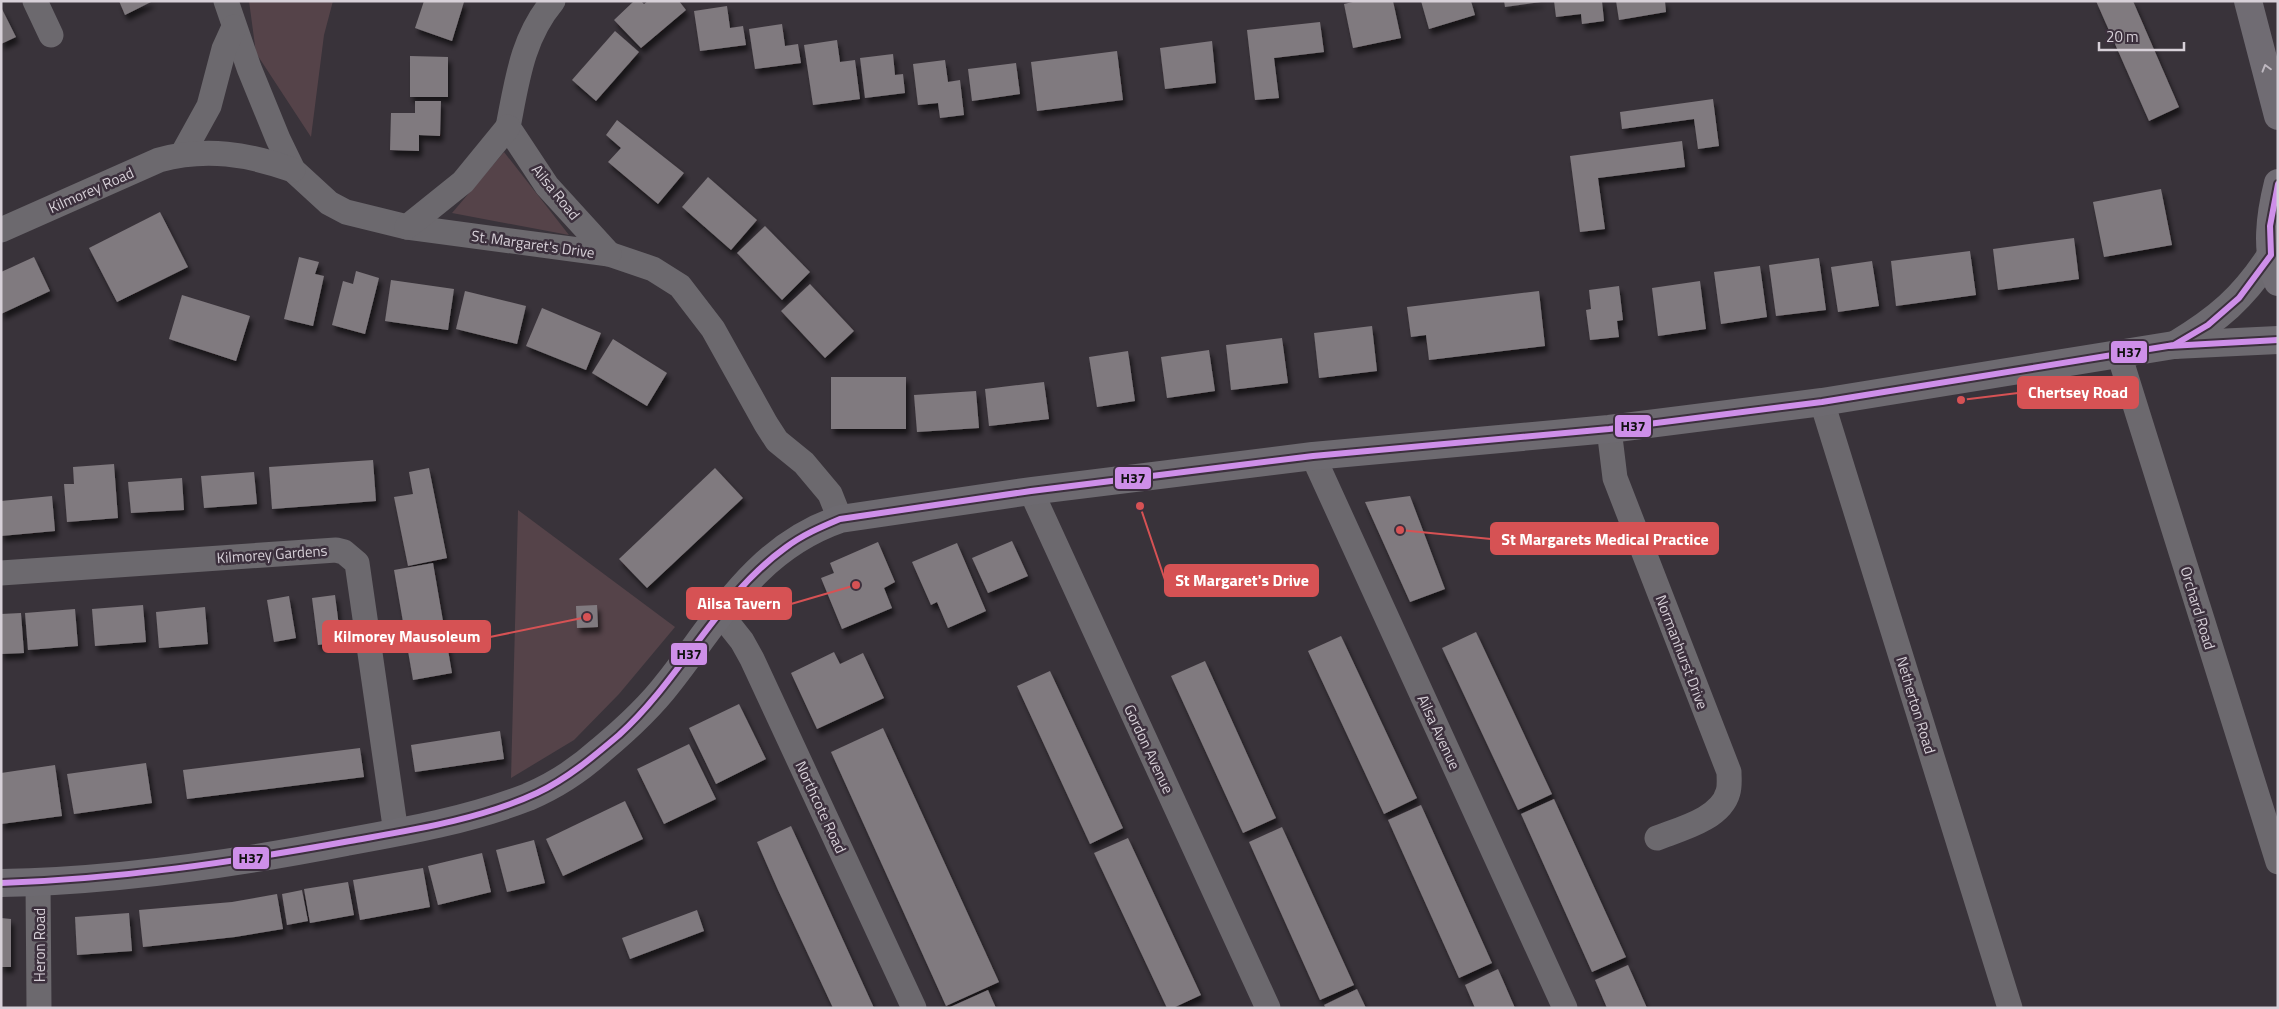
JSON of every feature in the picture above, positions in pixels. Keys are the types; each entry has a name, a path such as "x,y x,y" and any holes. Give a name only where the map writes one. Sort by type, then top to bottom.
{"highway":[{"path":"2249,1 2278,42"},
{"path":"2249,1 2278,116"},
{"path":"2278,183 2270,226 2270,255 2278,282"}],"main road":[{"path":"2174,345 2208,325 2239,298 2270,255"},
{"path":"1,883 38,882 138,873 288,853 396,833 480,814 530,796 564,778 599,752 637,717 668,684 719,612 780,551 811,530 840,519 1031,491 1313,456 1609,429 1822,402 2174,345 2278,340"}],"street":[{"path":"35,1 51,35"},
{"name":"St. Margaret's Drive","path":"226,1 234,28 278,139 293,170 330,203 346,212 407,227 609,254 653,269 680,286 713,329 773,436 804,463 830,494 840,519"},
{"path":"407,227 463,182 508,127 523,54 542,14 553,1"},
{"path":"183,153 209,106 224,49 234,28"},
{"name":"Ailsa Road","path":"508,127 547,186 609,254"},
{"name":"Kilmorey Road","path":"1,230 159,160 183,153 204,152 242,155 293,170"},
{"name":"Orchard Road","path":"2119,354 2278,862"},
{"name":"Netherton Road","path":"1822,402 2010,1008"},
{"name":"Normanhurst Drive","path":"1609,429 1615,478 1729,772 1728,793 1705,820 1657,838"},
{"name":"Ailsa Avenue","path":"1313,456 1565,1008"},
{"name":"Gordon Avenue","path":"1031,491 1268,1008"},
{"name":"Kilmorey Gardens","path":"1,573 336,550 344,552 356,563 396,833"},
{"name":"Northcote Road","path":"719,612 742,641 752,660 914,1008"},
{"name":"Heron Road","path":"38,882 39,1008"}],"shaded area":[{"path":"249,1 333,1 324,35 311,137 256,53"},
{"path":"504,152 569,235 452,213"},
{"path":"518,510 675,627 619,694 574,740 511,778"}],"building":[{"path":"119,1 153,1 125,15"},
{"path":"424,1 464,2 452,41 415,28"},
{"path":"634,1 641,1 644,4 648,1 679,1 686,10 641,48 614,20"},
{"path":"1357,1 1393,1 1401,38 1353,48 1344,4"},
{"path":"1421,1 1471,1 1475,15 1429,29"},
{"path":"1504,1 1541,1 1541,2 1505,7"},
{"path":"1554,1 1602,1 1604,21 1582,24 1581,14 1556,17"},
{"path":"1616,1 1665,1 1666,12 1619,20"},
{"path":"2096,1 2133,1 2179,107 2149,121"},
{"path":"727,6 730,28 743,26 746,45 700,51 694,11"},
{"path":"1,7 16,37 1,44"},
{"path":"1320,22 1324,52 1274,58 1279,98 1255,100 1247,30"},
{"path":"782,24 785,46 798,44 801,63 755,69 749,29"},
{"path":"615,31 639,52 596,101 572,80"},
{"path":"837,40 840,62 855,60 860,99 813,105 804,45"},
{"path":"1212,41 1216,83 1165,89 1160,48"},
{"path":"1117,51 1123,100 1037,111 1031,62"},
{"path":"893,54 895,75 903,74 905,93 865,98 860,58"},
{"path":"410,56 448,57 448,97 410,97"},
{"path":"945,60 948,82 960,80 964,115 940,118 938,103 918,105 913,64"},
{"path":"1016,63 1020,94 972,101 968,69"},
{"path":"1713,99 1719,146 1698,149 1694,119 1622,129 1620,112"},
{"path":"415,101 441,101 440,136 419,135 419,151 390,150 391,113 415,113"},
{"path":"617,120 684,173 658,204 608,162 621,148 606,135"},
{"path":"1682,141 1685,167 1598,178 1605,229 1580,232 1570,156"},
{"path":"708,177 757,220 731,250 682,207"},
{"path":"2161,189 2172,245 2104,257 2093,202"},
{"path":"160,212 188,267 117,302 89,248"},
{"path":"765,226 810,272 782,300 737,253"},
{"path":"2074,238 2079,279 1998,290 1993,249"},
{"path":"1970,251 1976,295 1896,306 1891,261"},
{"path":"34,257 50,291 1,314 1,272"},
{"path":"299,257 319,262 315,274 324,276 313,326 284,319"},
{"path":"1819,258 1826,310 1776,316 1769,265"},
{"path":"1872,261 1879,306 1838,312 1831,267"},
{"path":"1760,266 1767,317 1721,324 1714,272"},
{"path":"356,271 379,278 365,334 332,325 343,281 353,284"},
{"path":"391,280 454,289 448,330 385,321"},
{"path":"1700,281 1706,329 1658,336 1652,288"},
{"path":"810,284 854,331 825,358 781,311"},
{"path":"1619,286 1623,320 1617,321 1619,337 1590,340 1586,310 1591,309 1589,290"},
{"path":"465,291 526,306 517,344 456,329"},
{"path":"1539,291 1545,346 1429,360 1426,335 1411,337 1407,307"},
{"path":"182,295 250,316 236,361 169,339"},
{"path":"542,308 601,333 586,370 526,346"},
{"path":"1372,326 1377,371 1319,378 1314,333"},
{"path":"1282,338 1288,383 1231,390 1226,345"},
{"path":"613,339 667,373 647,406 592,373"},
{"path":"1209,350 1215,391 1167,398 1161,357"},
{"path":"1128,351 1135,401 1097,407 1089,357"},
{"path":"831,377 906,377 906,429 831,429"},
{"path":"1044,382 1049,419 989,426 985,389"},
{"path":"976,391 979,428 917,432 914,395"},
{"path":"373,460 376,501 272,509 269,467"},
{"path":"114,464 118,518 67,522 64,484 74,484 73,467"},
{"path":"429,468 447,558 408,566 394,497 413,494 409,472"},
{"path":"715,468 743,498 647,588 619,559"},
{"path":"254,472 257,504 204,508 201,476"},
{"path":"182,478 184,510 131,513 128,482"},
{"path":"52,496 55,531 1,536 1,501"},
{"path":"1410,496 1445,589 1410,602 1365,502"},
{"path":"1012,541 1028,576 988,593 972,558"},
{"path":"878,542 895,582 884,588 892,608 842,629 821,578 834,573 830,563"},
{"path":"957,543 986,611 948,628 937,602 931,605 912,562"},
{"path":"433,563 452,673 413,680 394,570"},
{"path":"335,595 341,642 318,645 312,598"},
{"path":"289,596 296,638 274,642 267,600"},
{"path":"143,605 146,642 95,646 92,609"},
{"path":"597,605 598,627 577,628 576,606"},
{"path":"205,607 208,644 159,648 156,612"},
{"path":"75,609 78,646 28,650 25,613"},
{"path":"21,613 24,653 1,654 1,614"},
{"path":"1476,632 1552,794 1518,810 1442,648"},
{"path":"1341,636 1417,798 1384,814 1308,651"},
{"path":"834,652 840,664 863,653 884,698 817,729 791,673"},
{"path":"1205,661 1276,818 1243,833 1171,676"},
{"path":"1050,671 1123,828 1090,844 1017,686"},
{"path":"739,704 766,759 716,784 689,728"},
{"path":"883,728 999,982 946,1006 831,752"},
{"path":"500,731 504,759 415,772 411,745"},
{"path":"689,744 716,799 664,824 637,769"},
{"path":"360,748 364,777 187,799 183,770"},
{"path":"146,763 152,803 74,814 67,774"},
{"path":"55,765 62,816 1,824 1,773"},
{"path":"1554,799 1626,957 1592,972 1521,814"},
{"path":"625,801 643,839 563,876 546,839"},
{"path":"1421,805 1492,963 1459,978 1388,820"},
{"path":"791,826 874,1008 833,1008 778,890 757,842"},
{"path":"1282,827 1354,985 1320,1000 1249,842"},
{"path":"1128,838 1201,995 1173,1008 1167,1008 1094,853"},
{"path":"534,840 545,883 507,892 496,850"},
{"path":"482,853 491,892 438,905 428,866"},
{"path":"423,868 430,907 360,920 353,880"},
{"path":"348,882 354,915 310,923 304,889"},
{"path":"302,890 308,921 287,925 282,894"},
{"path":"277,894 283,929 235,937 143,947 139,910 232,902"},
{"path":"697,910 704,931 630,959 622,938"},
{"path":"129,913 132,951 77,955 75,917"},
{"path":"1,918 11,919 11,967 1,967"},
{"path":"1628,965 1647,1008 1607,1008 1595,980"},
{"path":"1498,969 1515,1008 1475,1008 1465,985"},
{"path":"1357,989 1366,1008 1326,1008 1324,1005"},
{"path":"988,990 996,1008 948,1008"}],"transit line":[{"name":"H37","path":"1,883 89,878 176,868 307,849 445,823 492,810 537,793 559,781 590,759 619,735 641,713 662,689 719,614 761,568 798,539 840,519 1031,491 1313,456 1609,429 1822,402 2174,345 2208,325 2239,298 2271,255 2270,226 2278,184"},
{"name":"H37","path":"2169,346 2278,340"}],"place":[{"name":"Chertsey Road","path":"1961,400"},
{"name":"St Margaret's Drive","path":"1140,506"},
{"name":"St Margarets Medical Practice","path":"1400,530"},
{"name":"Ailsa Tavern","path":"856,585"},
{"name":"Kilmorey Mausoleum","path":"587,617"}]}
